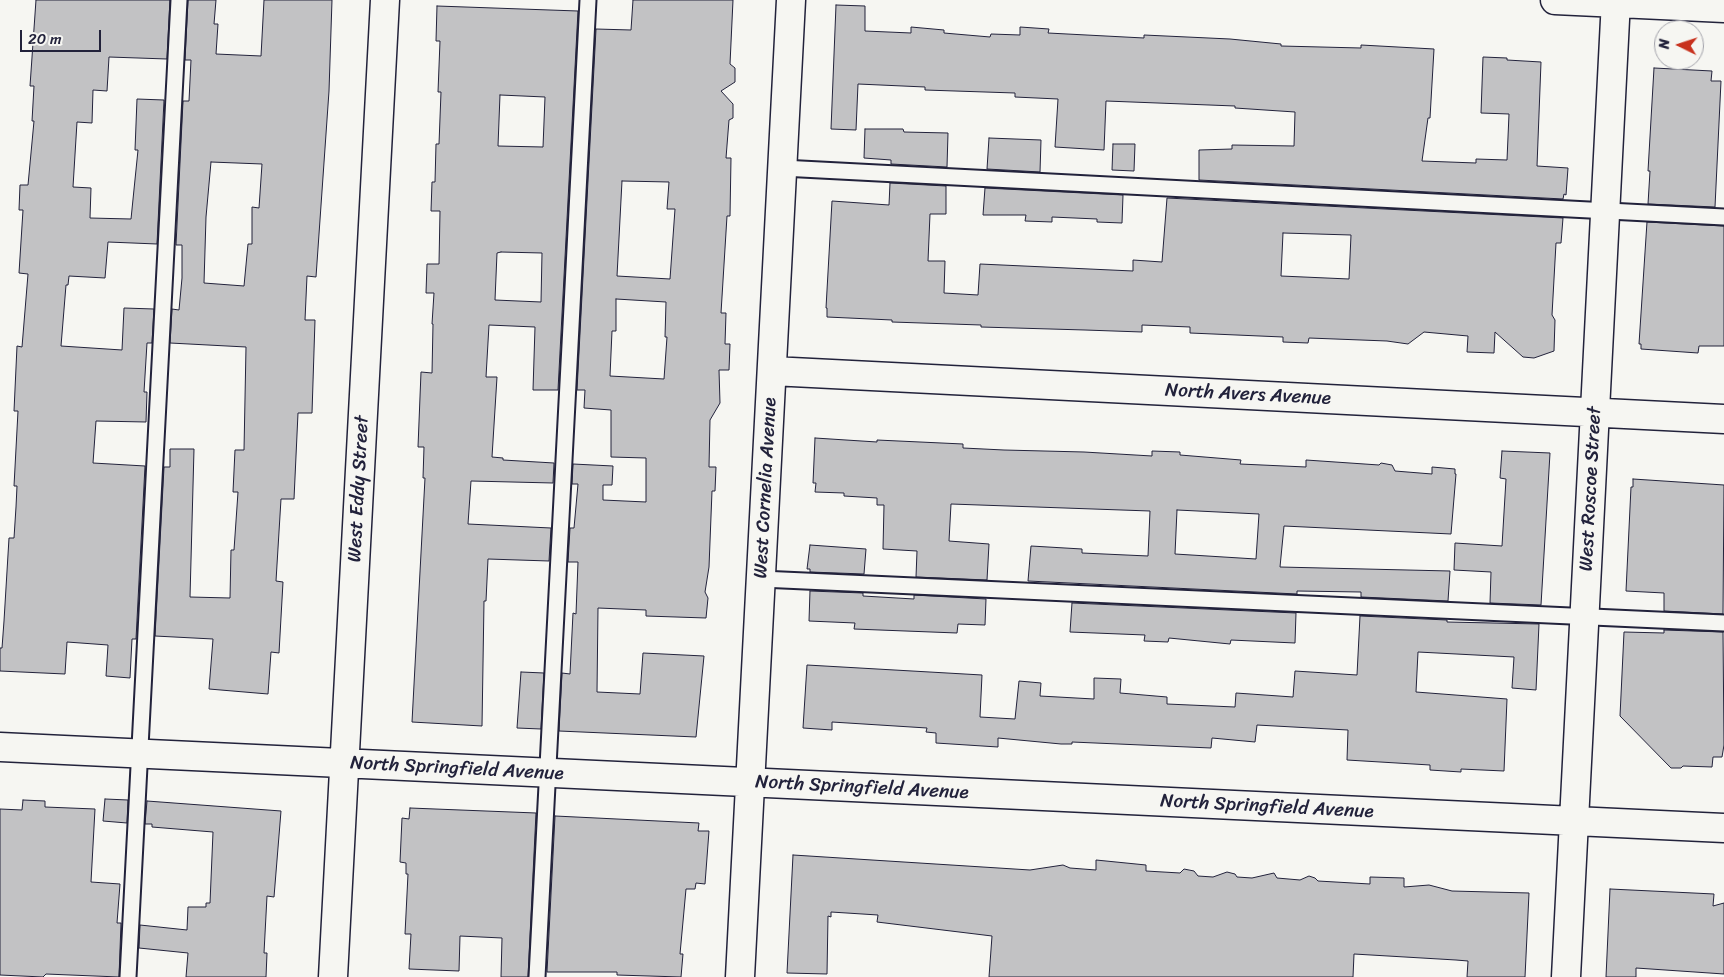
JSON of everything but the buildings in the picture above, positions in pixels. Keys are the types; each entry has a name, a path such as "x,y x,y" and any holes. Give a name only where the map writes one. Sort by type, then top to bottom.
{"street":[{"name":"West Eddy Street","path":"333,977 385,0"},
{"name":"West Cornelia Avenue","path":"740,977 791,0"},
{"path":"1556,0 1616,1 1724,8"},
{"name":"West Roscoe Street","path":"1566,977 1616,1"},
{"name":"North Avers Avenue","path":"772,371 1724,419"},
{"name":"North Springfield Avenue","path":"0,747 1724,828"}],"lane":[{"path":"128,977 179,0"},
{"path":"537,977 588,0"},
{"path":"782,168 1724,217"},
{"path":"761,579 1724,623"}]}
